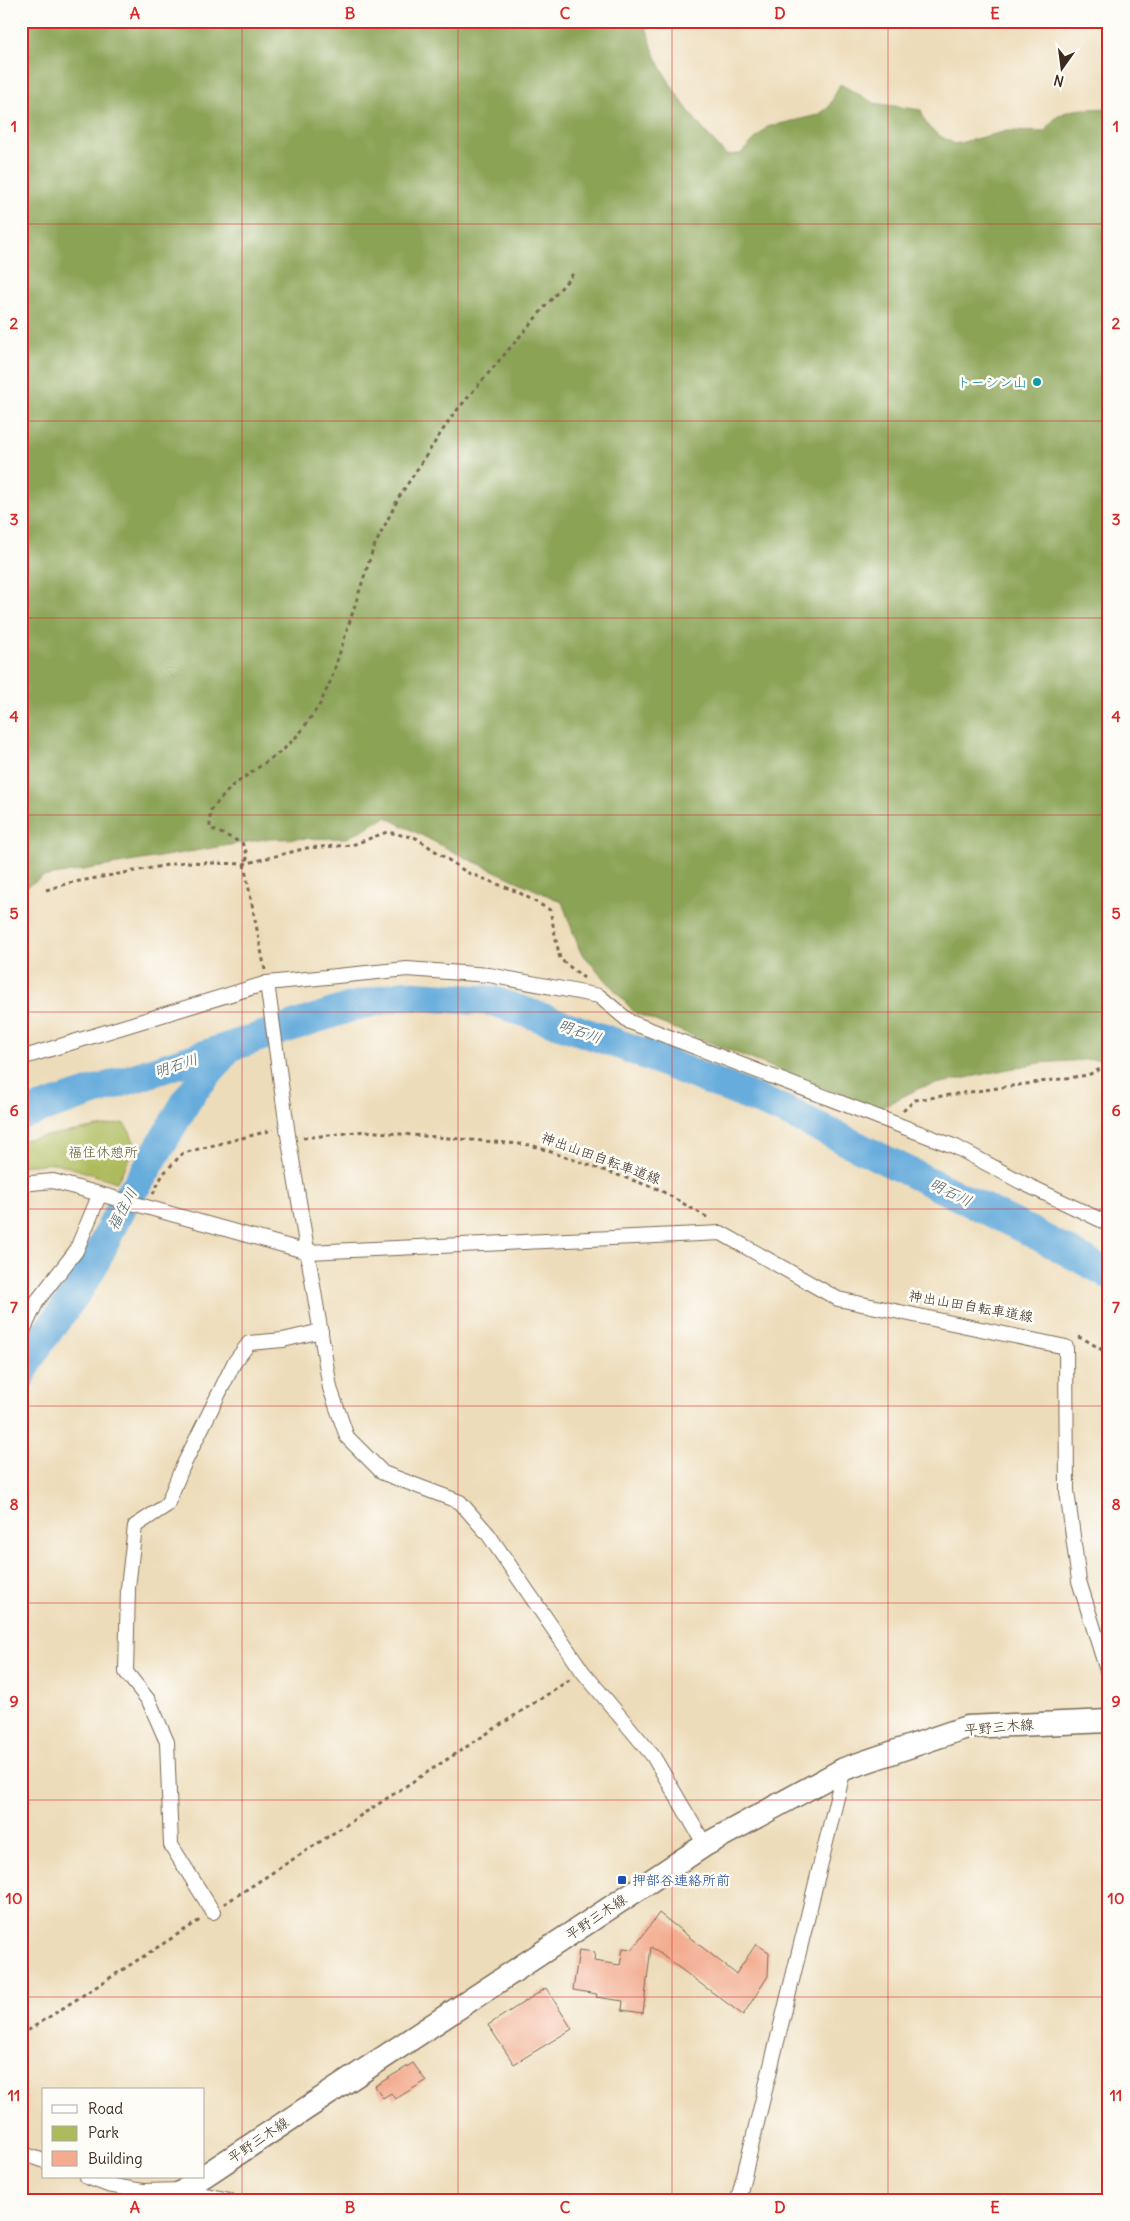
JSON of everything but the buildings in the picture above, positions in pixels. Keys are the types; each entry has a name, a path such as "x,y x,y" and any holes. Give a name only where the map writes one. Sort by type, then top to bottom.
{"main road":[{"name":"平野三木線","path":"205,2176 705,1845 844,1770 967,1727 1109,1721"},
{"name":"平野三木線","path":"177,2195 202,2178"}],"street":[{"path":"21,1058 267,983 407,969 489,975 599,996 630,1022 956,1147 1021,1182 1109,1224"},
{"path":"267,983 288,1135 330,1388 347,1437 384,1474 460,1502 488,1534 582,1672 653,1756 705,1845"},
{"path":"21,1184 53,1182 308,1252 721,1233 838,1300 1066,1347 1067,1491 1078,1581 1109,1677"},
{"path":"21,1335 37,1301 76,1251 99,1196"},
{"path":"213,1912 170,1844 166,1742 149,1701 126,1672 128,1588 135,1526 168,1504 182,1468 234,1363 249,1343 283,1340 321,1331"},
{"path":"738,2200 844,1770"},
{"path":"21,2153 42,2160"},
{"path":"90,2178 108,2185 143,2191 229,2200"}],"path":[{"path":"267,983 244,864 248,856 242,843 210,828 210,811 232,786 283,750 300,733 315,712 331,680 373,549 399,497 452,416 573,274"},
{"path":"46,890 184,862 244,864 307,848 352,845 387,832 416,838 466,872 518,892 550,910 560,958 580,974 599,996"},
{"path":"890,1122 915,1100 1088,1075 1109,1065"},
{"name":"神出山田自転車道線","path":"150,1198 163,1174 182,1153 279,1128 296,1140 365,1131 531,1145 658,1189 717,1222"},
{"path":"1075,1337 1084,1339 1109,1354"},
{"path":"21,2035 582,1672"}],"green space":[{"path":"21,21 642,21 656,57 670,84 696,121 726,155 740,154 767,127 818,115 829,107 840,84 874,103 921,110 926,123 933,131 955,144 1007,131 1045,132 1057,117 1064,113 1080,109 1109,108 1109,1055 1100,1059 1038,1063 922,1087 878,1109 635,1013 580,951 562,902 462,856 386,817 347,838 265,839 42,877 21,890"},
{"name":"福住休憩所","path":"123,1123 129,1131 133,1145 129,1159 117,1182 56,1163 21,1166 21,1140"}],"waterway":[{"name":"明石川","path":"21,1115 351,1007 403,995 493,1001 624,1046 788,1112 1037,1235 1109,1274"},
{"name":"福住川","path":"21,1376 35,1349 87,1276 123,1204 139,1182 190,1095 229,1047"}],"place":[{"name":"トーシン山","path":"1037,382"},
{"name":"押部谷連絡所前","path":"622,1880"}]}
